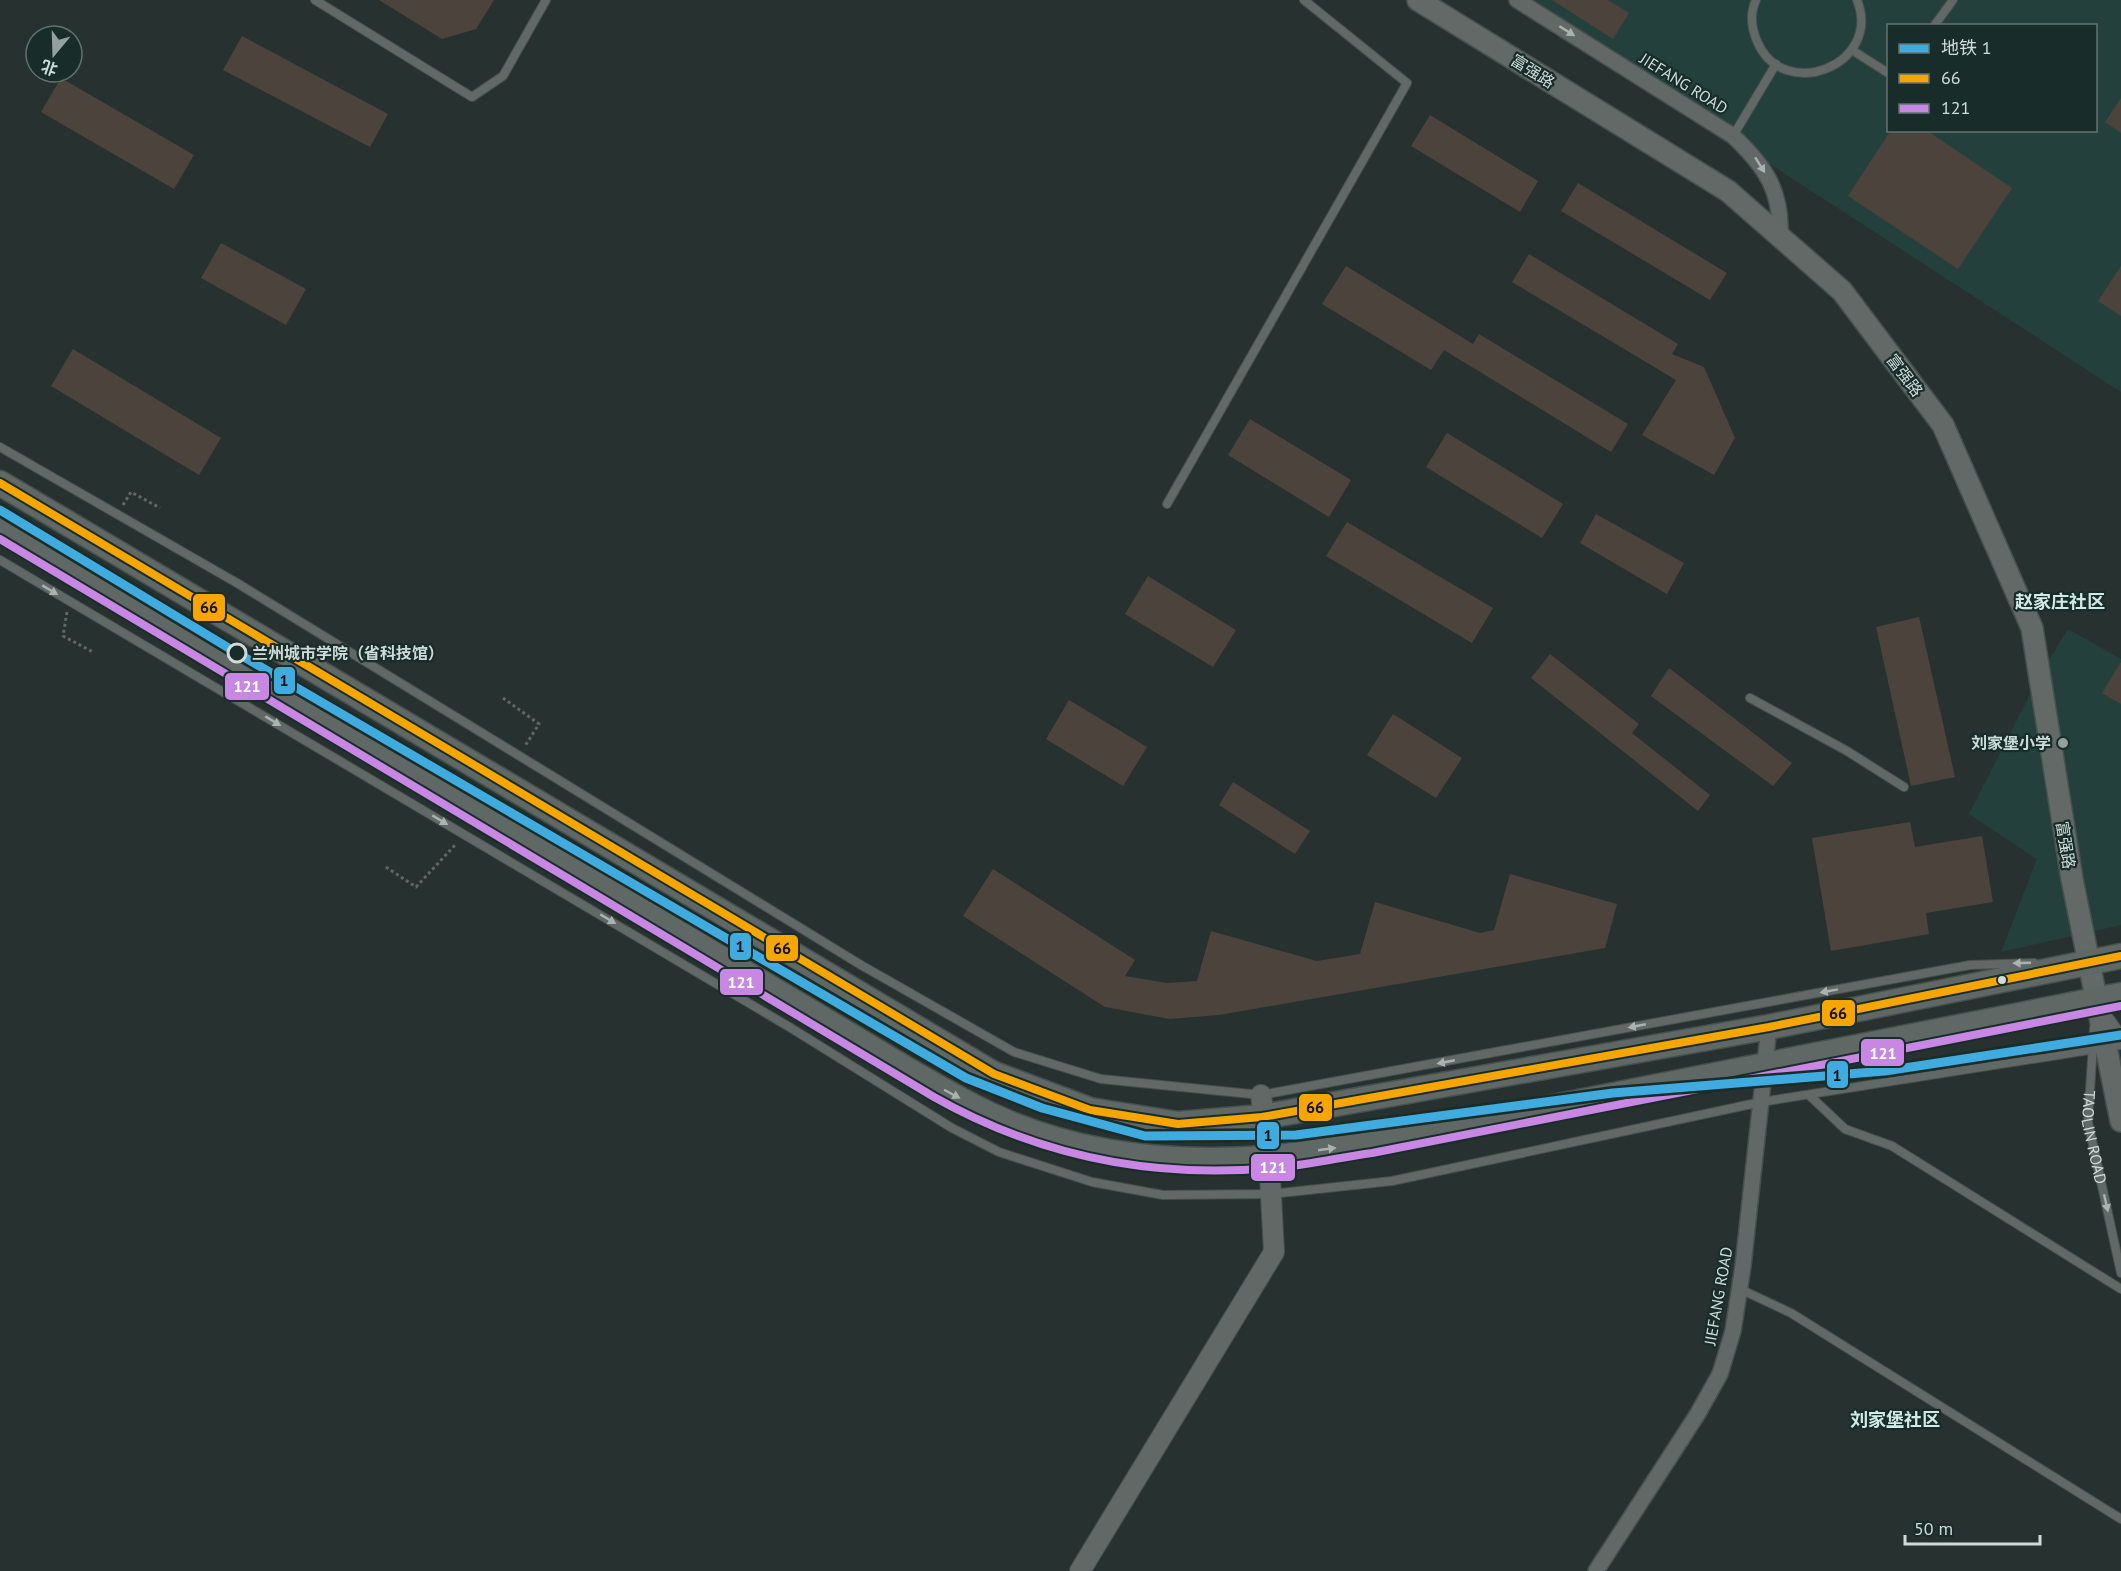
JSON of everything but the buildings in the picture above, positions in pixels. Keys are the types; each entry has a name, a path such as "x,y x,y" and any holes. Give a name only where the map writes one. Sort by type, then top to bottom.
{"main road":[{"name":"富强路","path":"1418,0 1728,191 1842,291 1943,425 2032,628 2072,879 2090,961"},
{"path":"0,483 994,1074 1090,1110 1178,1124 1262,1106 1769,1028 2121,954"},
{"path":"0,527 908,1070 993,1116 1065,1143 1130,1157 1221,1161 1269,1158 1370,1143 2121,995"},
{"name":"TAOLIN ROAD","path":"2090,961 2096,1000 2110,1044 2121,1121"}],"street":[{"name":"JIEFANG ROAD","path":"1517,0 1733,136 1757,158 1773,185 1781,217 1780,236"},
{"name":"JIEFANG ROAD","path":"1596,1571 1697,1415 1720,1374 1733,1331 1740,1289 1769,1028"},
{"path":"1080,1571 1274,1252 1269,1158 1262,1106"}],"lane":[{"path":"315,0 472,97 503,76 546,0"},
{"path":"1167,504 1407,83 1304,0"},
{"path":"1756,0 1752,8 1752,29 1760,49 1776,64 1795,73 1817,73 1837,65 1852,50 1861,30 1861,9 1857,0"},
{"path":"1935,24 1953,0"},
{"path":"1852,50 1887,72"},
{"path":"1733,136 1776,64"},
{"path":"0,447 237,583 861,965 1014,1052 1101,1079 1262,1106 1970,965 2090,961"},
{"path":"0,560 791,1028 952,1128 999,1152 1092,1182 1163,1195 1271,1194 1392,1181 1761,1102 2110,1044"},
{"path":"1750,698 1847,751 1904,787"},
{"name":"TAOLIN ROAD","path":"2110,1044 2088,1122 2121,1273"},
{"path":"1809,1095 1845,1129 1892,1146 2121,1289"},
{"path":"1740,1289 1791,1313 2121,1519"}],"path":[{"path":"131,492 160,508"},
{"path":"69,601 63,636 93,652"},
{"path":"503,698 539,724 519,756"},
{"path":"386,867 416,887 465,835"}],"shaded area":[{"path":"1514,0 2121,0 2121,392 1736,142"},
{"name":"刘家堡小学","path":"2068,629 2121,659 2121,925 2001,952 2037,859 1969,814 2041,673"}],"metro line":[{"name":"1","path":"0,510 237,653 966,1078 1042,1108 1145,1136 1296,1135 1613,1093 1885,1071 2121,1035"}],"transit line":[{"name":"66","path":"0,483 994,1074 1090,1110 1178,1124 1262,1117 1769,1027 2121,956"},
{"name":"121","path":"0,539 934,1097 1017,1136 1102,1160 1146,1167 1191,1170 1236,1170 1304,1164 1372,1153 2121,1006"}],"place":[{"name":"兰州城市学院（省科技馆）","path":"237,653"},
{"name":"刘家堡小学","path":"2063,743"}],"district":[{"name":"赵家庄社区","path":"2060,602"},
{"name":"刘家堡社区","path":"1895,1420"}]}
